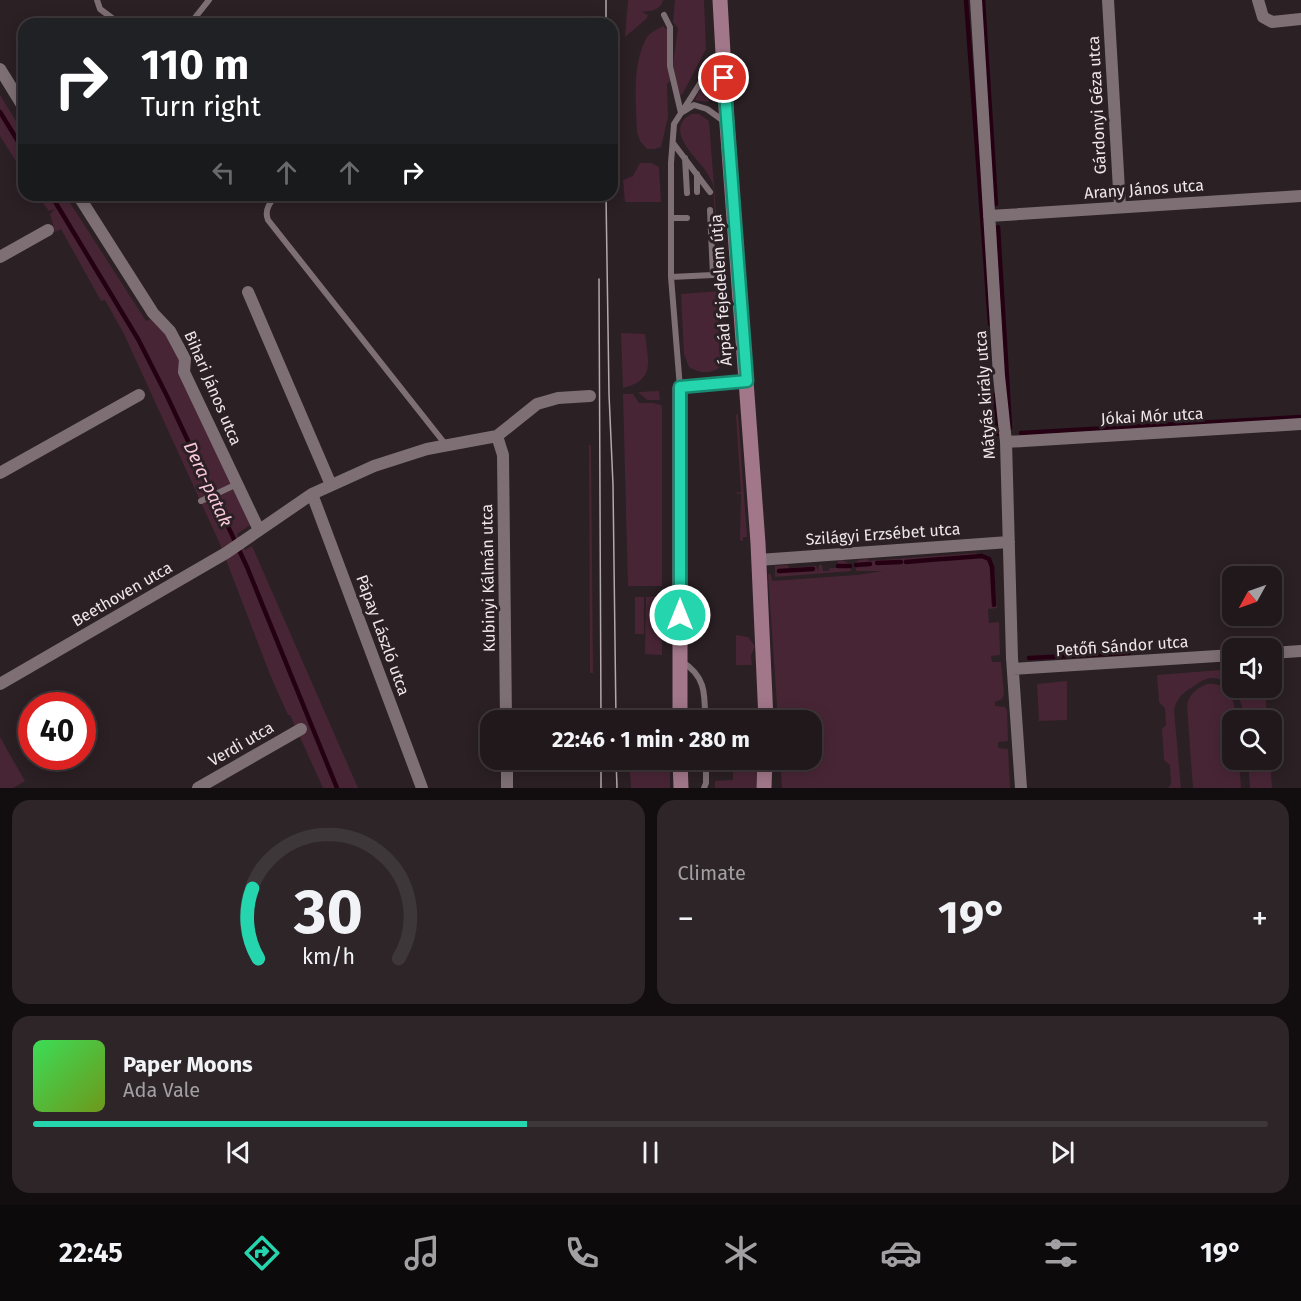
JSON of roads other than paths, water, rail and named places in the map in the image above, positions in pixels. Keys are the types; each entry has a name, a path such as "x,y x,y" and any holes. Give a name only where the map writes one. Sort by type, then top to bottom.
{"main road":[{"name":"Árpád fejedelem útja","path":"720,0 759,560 766,710"},
{"path":"680,387 680,710"},
{"path":"680,770 681,788"},
{"path":"764,788 765,770"}],"street":[{"name":"Mátyás király utca","path":"976,0 999,376 1006,442 1013,669 1021,788"},
{"name":"Gárdonyi Géza utca","path":"1108,0 1120,207"},
{"path":"1258,0 1263,17 1272,22 1301,19"},
{"path":"0,69 18,98"},
{"name":"Arany János utca","path":"989,216 1301,196"},
{"name":"Bihari János utca","path":"82,201 153,313 170,331 185,359 184,372 259,530"},
{"path":"0,257 48,230"},
{"path":"248,292 331,485"},
{"path":"0,473 139,395"},
{"path":"259,530 312,494 374,465 428,449 497,436 537,404 558,398 590,396"},
{"name":"Jókai Mór utca","path":"1006,442 1301,424"},
{"name":"Kubinyi Kálmán utca","path":"497,436 503,455 506,710"},
{"name":"Pápay László utca","path":"312,494 422,788"},
{"name":"Beethoven utca","path":"0,684 231,550 259,530"},
{"name":"Szilágyi Erzsébet utca","path":"759,560 1009,542"},
{"path":"1282,652 1301,651"},
{"name":"Petőfi Sándor utca","path":"1013,669 1222,656"},
{"name":"Verdi utca","path":"198,788 301,729"},
{"path":"507,770 507,788"}],"lane":[{"path":"97,0 100,9 112,18"},
{"path":"195,18 209,0"},
{"path":"664,15 670,27 670,66 681,112"},
{"path":"723,55 706,74 674,124 671,277 680,387 747,381"},
{"path":"681,112 694,105 701,106 727,124"},
{"path":"673,142 710,192"},
{"path":"684,158 687,192"},
{"path":"697,173 697,192"},
{"path":"272,201 266,214 268,220 446,446"},
{"path":"671,277 713,275 709,214"},
{"path":"671,218 687,218"},
{"path":"201,501 237,483"},
{"path":"680,661 693,668 700,680 705,693 705,710"},
{"path":"704,788 706,770"}],"waterway":[{"path":"966,0 990,324"},
{"path":"983,0 996,204"},
{"name":"Dera-patak","path":"0,112 18,141"},
{"name":"Dera-patak","path":"55,201 138,339 167,396 247,567 337,788"},
{"path":"998,227 1010,428"},
{"path":"995,395 998,434"},
{"path":"1021,433 1301,417"},
{"path":"943,559 982,556 989,559 992,567 994,605"},
{"path":"906,562 941,559"},
{"path":"877,563 901,562"},
{"path":"856,565 870,564"},
{"path":"838,566 850,566"},
{"path":"779,571 813,569"},
{"path":"1029,658 1129,653"}],"tram line":[{"path":"606,0 606,18"},
{"path":"606,201 616,710"},
{"path":"599,279 601,710"},
{"path":"601,770 601,788"},
{"path":"616,770 617,788"}]}
